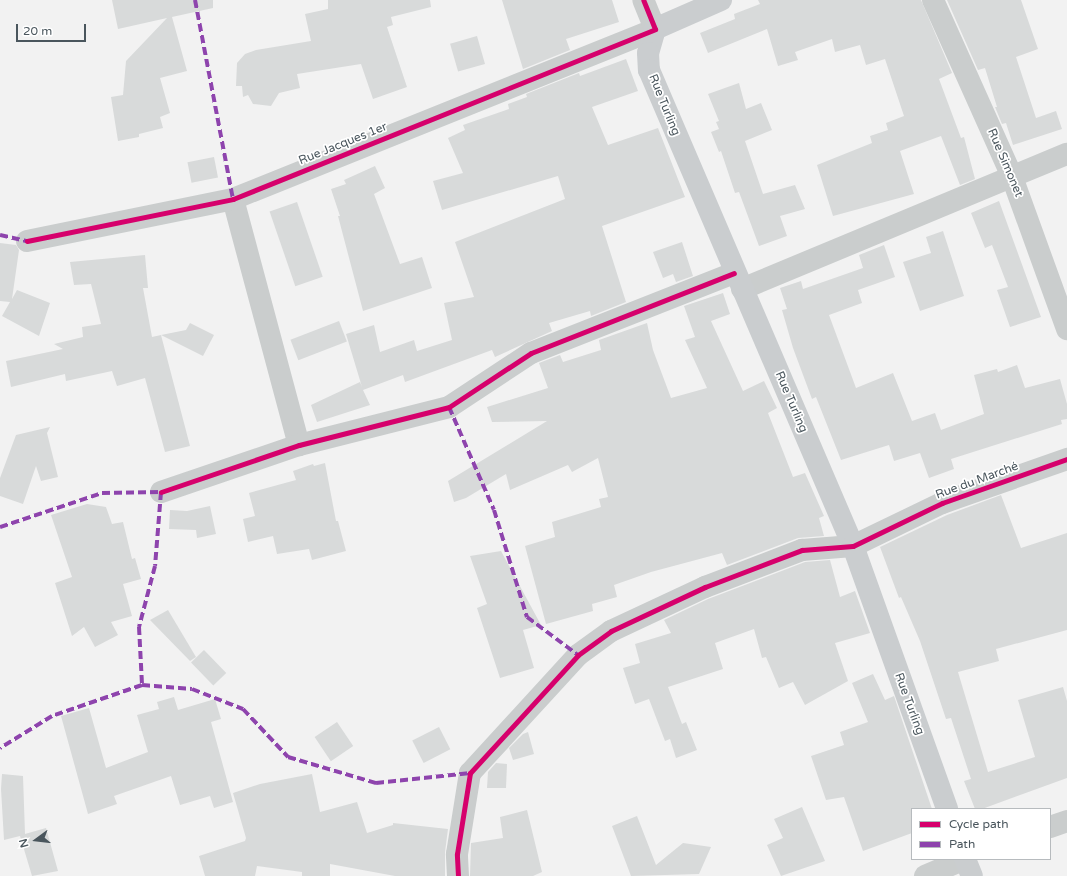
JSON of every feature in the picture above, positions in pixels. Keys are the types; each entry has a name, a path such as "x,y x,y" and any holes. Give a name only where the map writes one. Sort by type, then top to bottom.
{"main road":[{"name":"Rue Jacques 1er","path":"655,29 721,0"},
{"name":"Rue Turling","path":"655,29 648,53 649,70 738,281 853,546 947,808"},
{"path":"965,860 972,876"}],"street":[{"path":"643,0 655,29"},
{"name":"Rue Simonet","path":"933,0 1012,177 1067,329"},
{"name":"Rue Jacques 1er","path":"27,241 233,199 655,29"},
{"path":"161,492 299,445 449,407 531,353 738,281 1012,177 1067,154"},
{"path":"233,199 299,445"},
{"name":"Rue du Marché","path":"853,546 942,503 1067,459"},
{"path":"458,876 457,854 470,773 578,655 611,631 704,587 802,550 853,546"},
{"path":"1051,827 1067,821"},
{"path":"925,876 963,860"}],"building":[{"path":"112,0 213,0 213,8 172,17 187,71 160,78 170,113 160,117 163,128 139,134 139,137 118,141 111,97 123,95 126,61 167,18 118,29"},
{"path":"328,0 430,0 431,7 391,17 393,25 387,27 407,87 373,99 361,64 297,74 300,88 279,93 271,106 253,104 248,95 243,97 242,86 236,86 237,63 245,54 256,50 311,41 305,14 328,9"},
{"path":"502,0 612,0 619,22 566,39 570,50 523,69"},
{"path":"758,0 921,0 952,73 939,79 961,138 964,137 975,179 960,185 941,136 900,151 914,194 833,216 817,165 872,143 870,136 888,130 886,123 904,116 885,59 866,65 860,45 835,52 832,39 795,52 798,60 778,66 767,29 708,53 700,33 735,19 734,14 760,4"},
{"path":"947,0 1021,0 1038,49 1016,57 1036,118 1056,111 1062,129 1013,145 1006,123 1002,124 995,107 997,107 985,68 978,70"},
{"path":"477,36 485,64 458,72 450,44"},
{"path":"626,59 638,91 592,107 608,145 658,128 685,197 602,226 626,302 591,316 590,311 549,323 552,331 495,357 492,350 405,382 403,375 363,390 370,405 317,422 311,405 360,382 362,387 346,334 374,325 380,352 414,340 417,351 452,340 444,303 474,297 455,242 565,199 558,176 442,210 433,181 463,173 448,138 465,130 463,125 509,109 508,104 527,97 526,94 579,73 580,76"},
{"path":"739,83 746,109 761,103 772,130 745,141 763,194 795,185 805,209 780,216 787,236 759,246 739,192 735,193 721,151 719,152 711,132 719,129 716,122 719,121 708,94"},
{"path":"214,157 218,178 192,183 187,162"},
{"path":"375,166 385,188 374,194 400,264 422,257 432,288 363,311 338,216 340,216 331,189 346,184 344,180"},
{"path":"999,201 1041,317 1010,327 997,290 1008,287 992,245 985,248 971,213"},
{"path":"297,202 323,277 295,286 270,211"},
{"path":"943,231 964,296 920,311 903,262 931,253 926,237"},
{"path":"682,242 693,276 676,282 673,274 663,278 653,252"},
{"path":"0,243 16,245 19,250 12,299 17,290 50,303 39,336 2,316 10,302 0,301"},
{"path":"884,245 895,277 858,290 862,303 829,315 856,388 893,373 912,421 935,413 941,430 984,414 974,375 997,369 998,372 1017,365 1025,388 1060,379 1067,404 1067,419 1061,420 1062,424 951,459 954,469 929,478 920,453 894,461 889,445 841,460 816,397 812,399 793,348 782,310 787,309 780,288 801,281 803,289 863,268 859,255"},
{"path":"145,255 148,288 143,288 152,337 161,335 190,446 165,452 145,378 117,386 112,371 66,381 65,374 11,387 6,361 63,349 54,344 83,337 82,327 101,324 91,284 74,285 70,262"},
{"path":"723,293 730,314 711,321 743,391 764,381 777,408 768,413 793,477 805,473 824,516 819,518 824,536 798,538 727,565 722,553 651,572 614,585 617,597 592,604 593,611 546,624 525,546 555,537 552,522 601,507 599,499 608,497 598,458 572,472 568,465 510,490 506,474 466,498 454,502 448,481 547,421 492,422 487,407 548,388 539,363 560,355 563,362 601,350 599,340 647,323 653,350 671,398 707,388 685,340 695,337 684,306"},
{"path":"339,321 347,342 298,360 290,340"},
{"path":"190,323 214,335 203,356 161,335 186,330"},
{"path":"50,427 47,433 58,477 41,481 36,466 23,504 0,496 0,478 16,435"},
{"path":"325,463 336,521 338,521 346,551 312,560 309,549 277,554 273,536 248,542 243,519 255,516 249,493 296,480 293,471 313,464 314,466"},
{"path":"1001,495 1021,548 1067,533 1067,630 996,649 999,661 958,672 988,772 1035,757 1018,700 1063,687 1067,701 1067,778 985,808 975,808 964,781 971,779 951,718 946,719 920,641 901,597 899,598 880,547 947,515"},
{"path":"87,504 106,507 112,524 123,522 132,559 135,558 141,579 123,584 132,616 111,622 118,635 95,647 84,627 72,636 55,583 72,577 51,515"},
{"path":"210,506 216,534 197,538 196,530 169,529 170,510 187,511"},
{"path":"501,551 541,625 523,630 534,668 500,678 477,608 487,604 470,556"},
{"path":"830,560 840,597 855,591 870,633 835,643 848,681 805,705 793,682 779,688 766,657 762,658 754,629 715,643 723,669 668,687 682,724 686,722 697,750 676,758 670,739 665,741 649,699 635,704 623,668 640,663 635,644 671,633 664,620 708,599 805,562"},
{"path":"168,610 196,657 190,661 150,620"},
{"path":"204,650 226,673 213,686 191,663"},
{"path":"873,674 885,700 894,696 932,808 911,808 911,833 863,851 844,797 826,800 811,756 844,745 840,732 868,722 852,683"},
{"path":"174,697 178,710 215,699 221,719 211,722 233,802 214,808 210,796 180,805 171,776 114,796 117,804 88,814 61,716 89,708 106,768 148,752 137,715 159,709 157,702"},
{"path":"337,722 353,746 331,761 315,737"},
{"path":"439,727 450,749 424,763 412,741"},
{"path":"528,732 534,754 513,760 509,748 523,734"},
{"path":"496,763 507,764 506,788 487,788 488,772"},
{"path":"2,774 23,776 25,834 46,828 58,871 32,876 20,836 4,840 1,789"},
{"path":"312,774 320,812 357,802 367,833 393,825 393,823 448,829 445,852 445,876 395,876 330,864 330,876 302,876 302,872 257,866 255,876 205,876 199,856 245,841 246,838 233,793 260,784"},
{"path":"802,807 825,861 781,876 767,845 783,838 774,819"},
{"path":"527,810 542,872 533,876 470,876 471,843 503,838 500,817"},
{"path":"637,816 656,865 683,843 711,847 699,874 631,876 612,826"}],"marked path":[{"path":"195,0 233,199"},
{"path":"0,235 27,241"},
{"path":"449,407 494,510 527,617 578,655"},
{"path":"0,527 102,493 161,492 155,566 139,627 142,685 52,716 0,748"},
{"path":"142,685 192,689 243,709 288,757 376,783 470,773"}],"cycle path":[{"path":"27,241 233,199 655,29 643,0"},
{"path":"161,492 299,445 449,407 531,353 734,273"},
{"path":"458,876 457,854 470,773 578,655 611,631 705,587 802,550 853,546 942,503 1067,459"}]}
